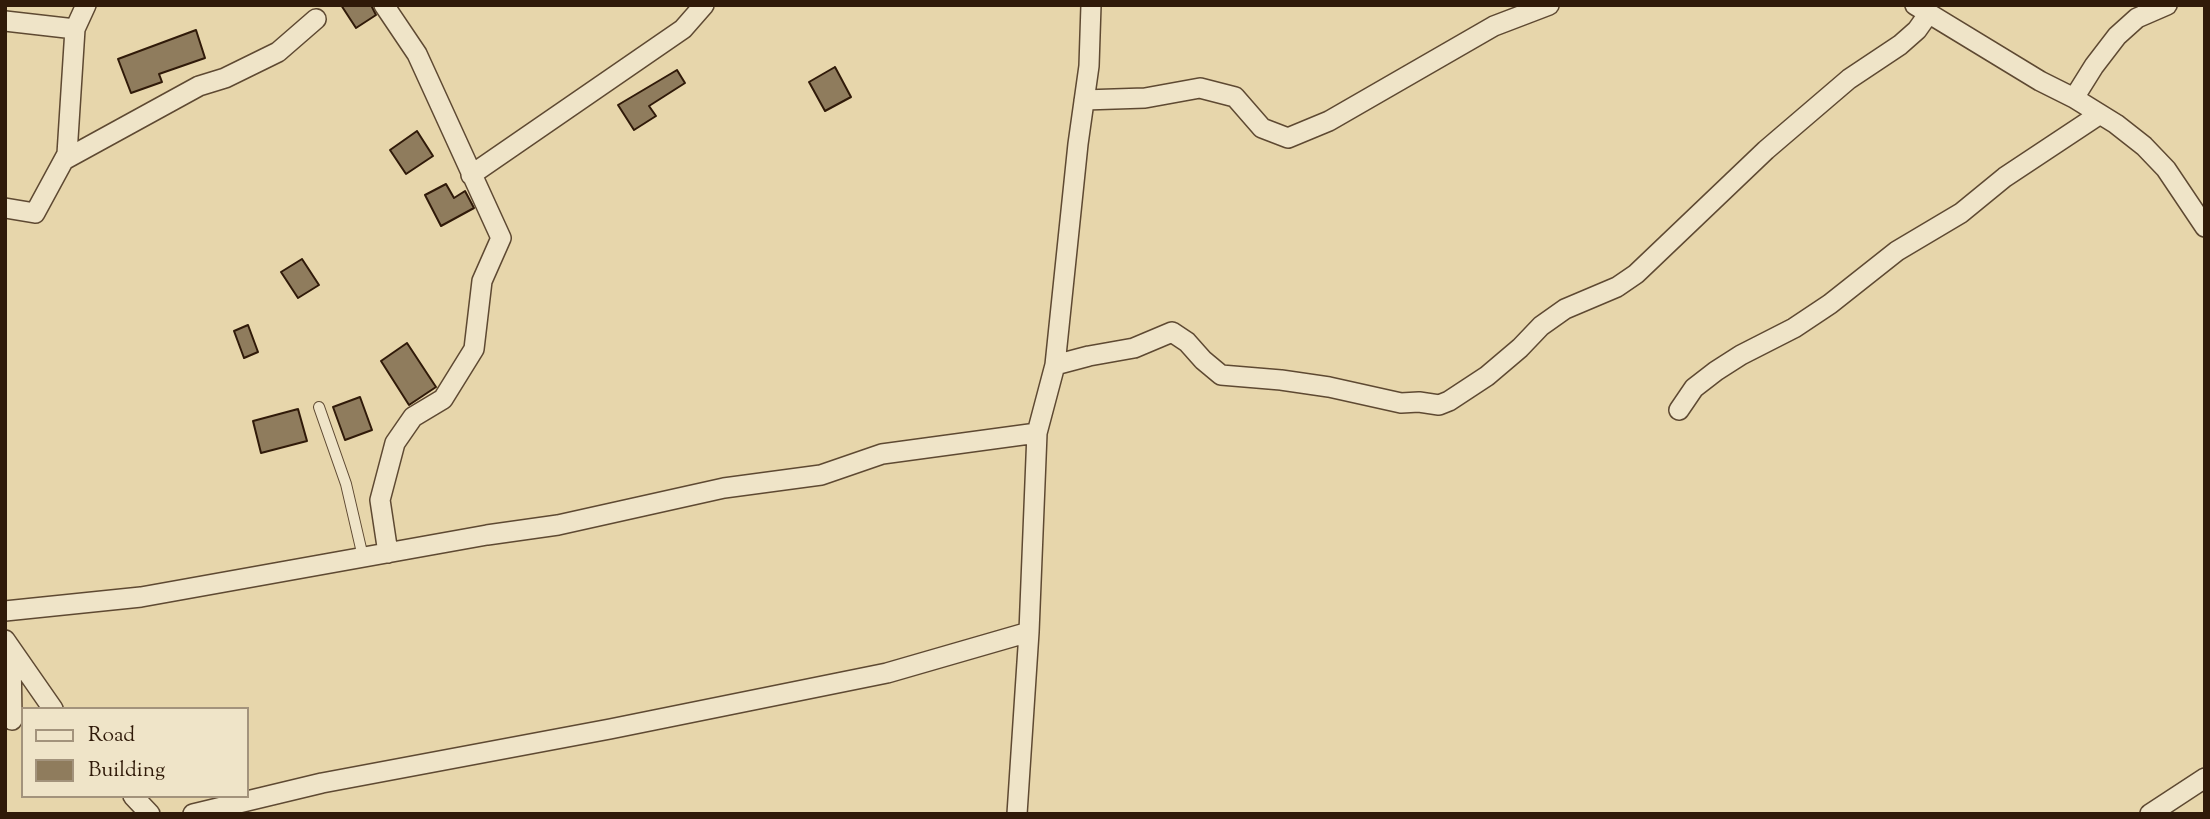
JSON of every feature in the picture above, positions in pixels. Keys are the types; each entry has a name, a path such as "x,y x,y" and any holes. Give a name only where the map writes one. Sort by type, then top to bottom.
{"street":[{"path":"5,208 35,213 68,154 75,29 86,5"},
{"path":"384,5 417,54 501,238 482,281 474,349 443,399 413,416 395,443 380,500 388,553"},
{"path":"1017,814 1029,632 1037,433 1055,365 1089,66 1091,5"},
{"path":"1084,100 1145,98 1200,88 1235,97 1262,128 1288,138 1329,121 1494,26 1549,5"},
{"path":"2074,99 2094,66 2118,36 2137,18 2166,5"},
{"path":"471,175 683,29 703,6"},
{"path":"1055,365 1134,348 1172,332 1187,342 1221,375 1317,385 1401,403 1439,405 1449,401 1487,376 1541,326 1557,315 1617,287 1636,274 1766,150 1849,79 1900,45 1917,30 1922,9 2040,82 2100,114 2144,146 2166,169 2205,227"},
{"path":"64,160 199,86 225,78 278,52 316,19"},
{"path":"5,21 75,29"},
{"path":"1679,410 1694,388 1716,371 1794,328 1830,304 1897,251 1961,213 2006,177 2100,114"},
{"path":"5,611 141,597 558,525 724,488 821,475 882,454 1037,433"},
{"path":"192,814 322,783 887,673 1029,632"},
{"path":"8,645 43,705"},
{"path":"8,645 13,721"},
{"path":"2150,814 2205,778"},
{"path":"135,798 150,814"}],"lane":[{"path":"318,407 346,484 363,557"}],"building":[{"path":"341,5 371,5 376,15 356,28"},
{"path":"196,30 205,58 159,74 162,82 131,93 118,59"},
{"path":"835,67 851,97 825,111 809,82"},
{"path":"677,70 685,83 649,106 656,116 634,130 618,105"},
{"path":"417,131 433,156 406,174 390,150"},
{"path":"446,184 454,198 465,191 474,208 441,226 425,195"},
{"path":"302,259 319,285 298,298 281,272"},
{"path":"248,325 258,352 244,358 234,331"},
{"path":"407,343 436,387 409,405 381,361"},
{"path":"360,397 372,430 345,440 333,407"},
{"path":"298,409 307,441 261,453 253,421"}]}
